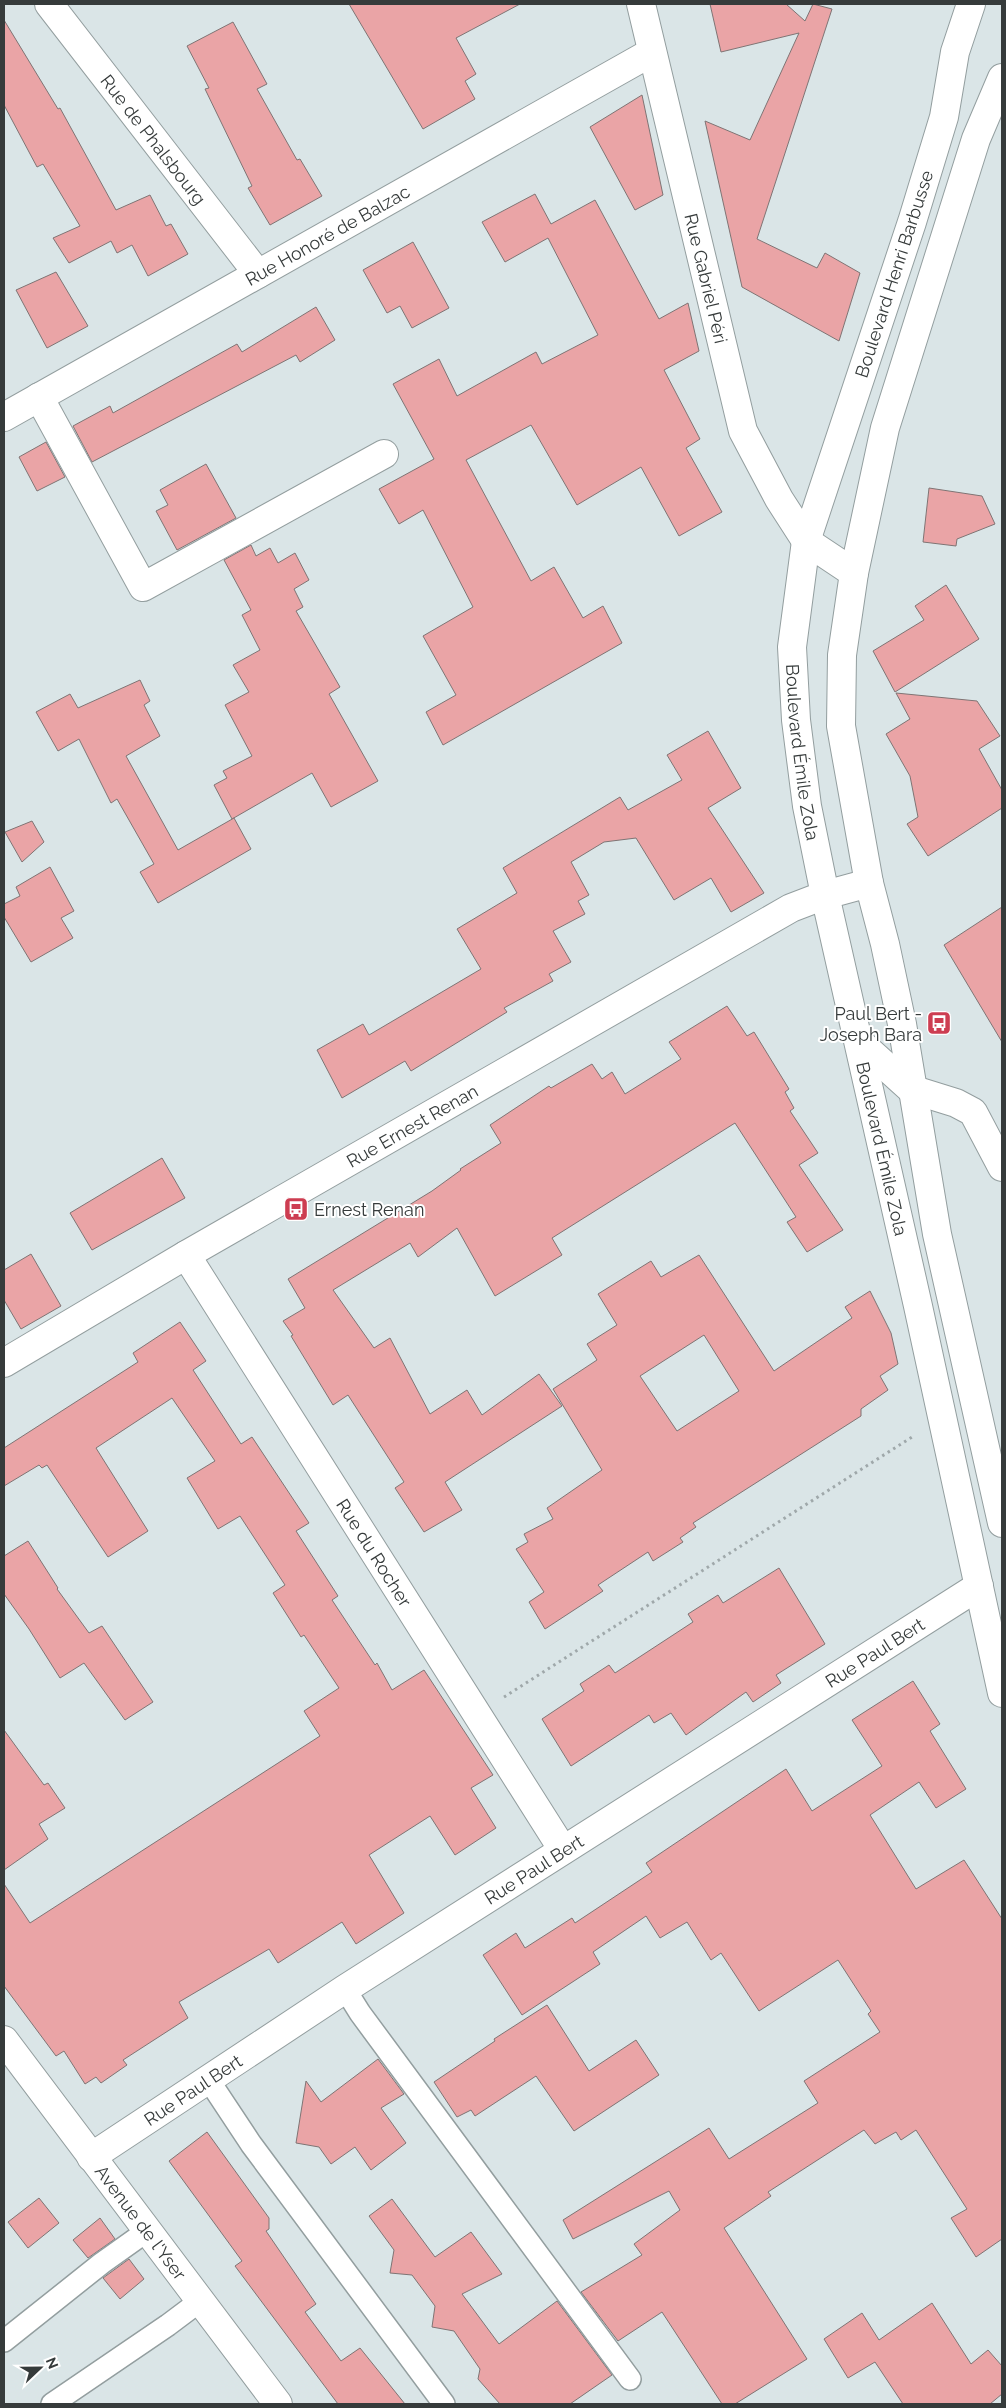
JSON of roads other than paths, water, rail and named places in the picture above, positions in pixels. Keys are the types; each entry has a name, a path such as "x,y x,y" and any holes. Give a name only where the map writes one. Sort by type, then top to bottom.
{"street":[{"name":"Rue de Phalsbourg","path":"49,4 258,274"},
{"name":"Rue Gabriel Péri","path":"641,4 742,431 779,499 806,541"},
{"name":"Boulevard Henri Barbusse","path":"806,541 912,222 944,117 955,52 970,4"},
{"name":"Rue Honoré de Balzac","path":"4,417 652,52"},
{"name":"Boulevard Henri Barbusse","path":"854,573 885,428 976,139 1002,78"},
{"path":"38,397 143,587 384,454"},
{"path":"806,541 854,573"},
{"name":"Boulevard Émile Zola","path":"806,541 792,656 796,720 807,806 825,895 943,1420 1002,1693"},
{"name":"Boulevard Émile Zola","path":"854,573 842,654 841,726 870,883 900,1015 937,1234 1002,1523"},
{"name":"Rue Ernest Renan","path":"4,1364 186,1255 791,908 825,895 870,883"},
{"path":"859,1042 911,1089 956,1103 974,1112 1002,1167"},
{"name":"Rue du Rocher","path":"186,1255 563,1850"},
{"name":"Rue Paul Bert","path":"91,2157 345,1988 978,1586"},
{"name":"Avenue de l'Yser","path":"4,2040 278,2404"}],"lane":[{"path":"345,1988 360,2013 630,2379"},
{"path":"208,2080 252,2144 444,2404"},
{"path":"4,2341 102,2263 147,2231"},
{"path":"52,2404 168,2326 200,2301"}],"place":[{"name":"Paul Bert - Joseph Bara","path":"939,1023"},
{"name":"Ernest Renan","path":"296,1209"}]}
